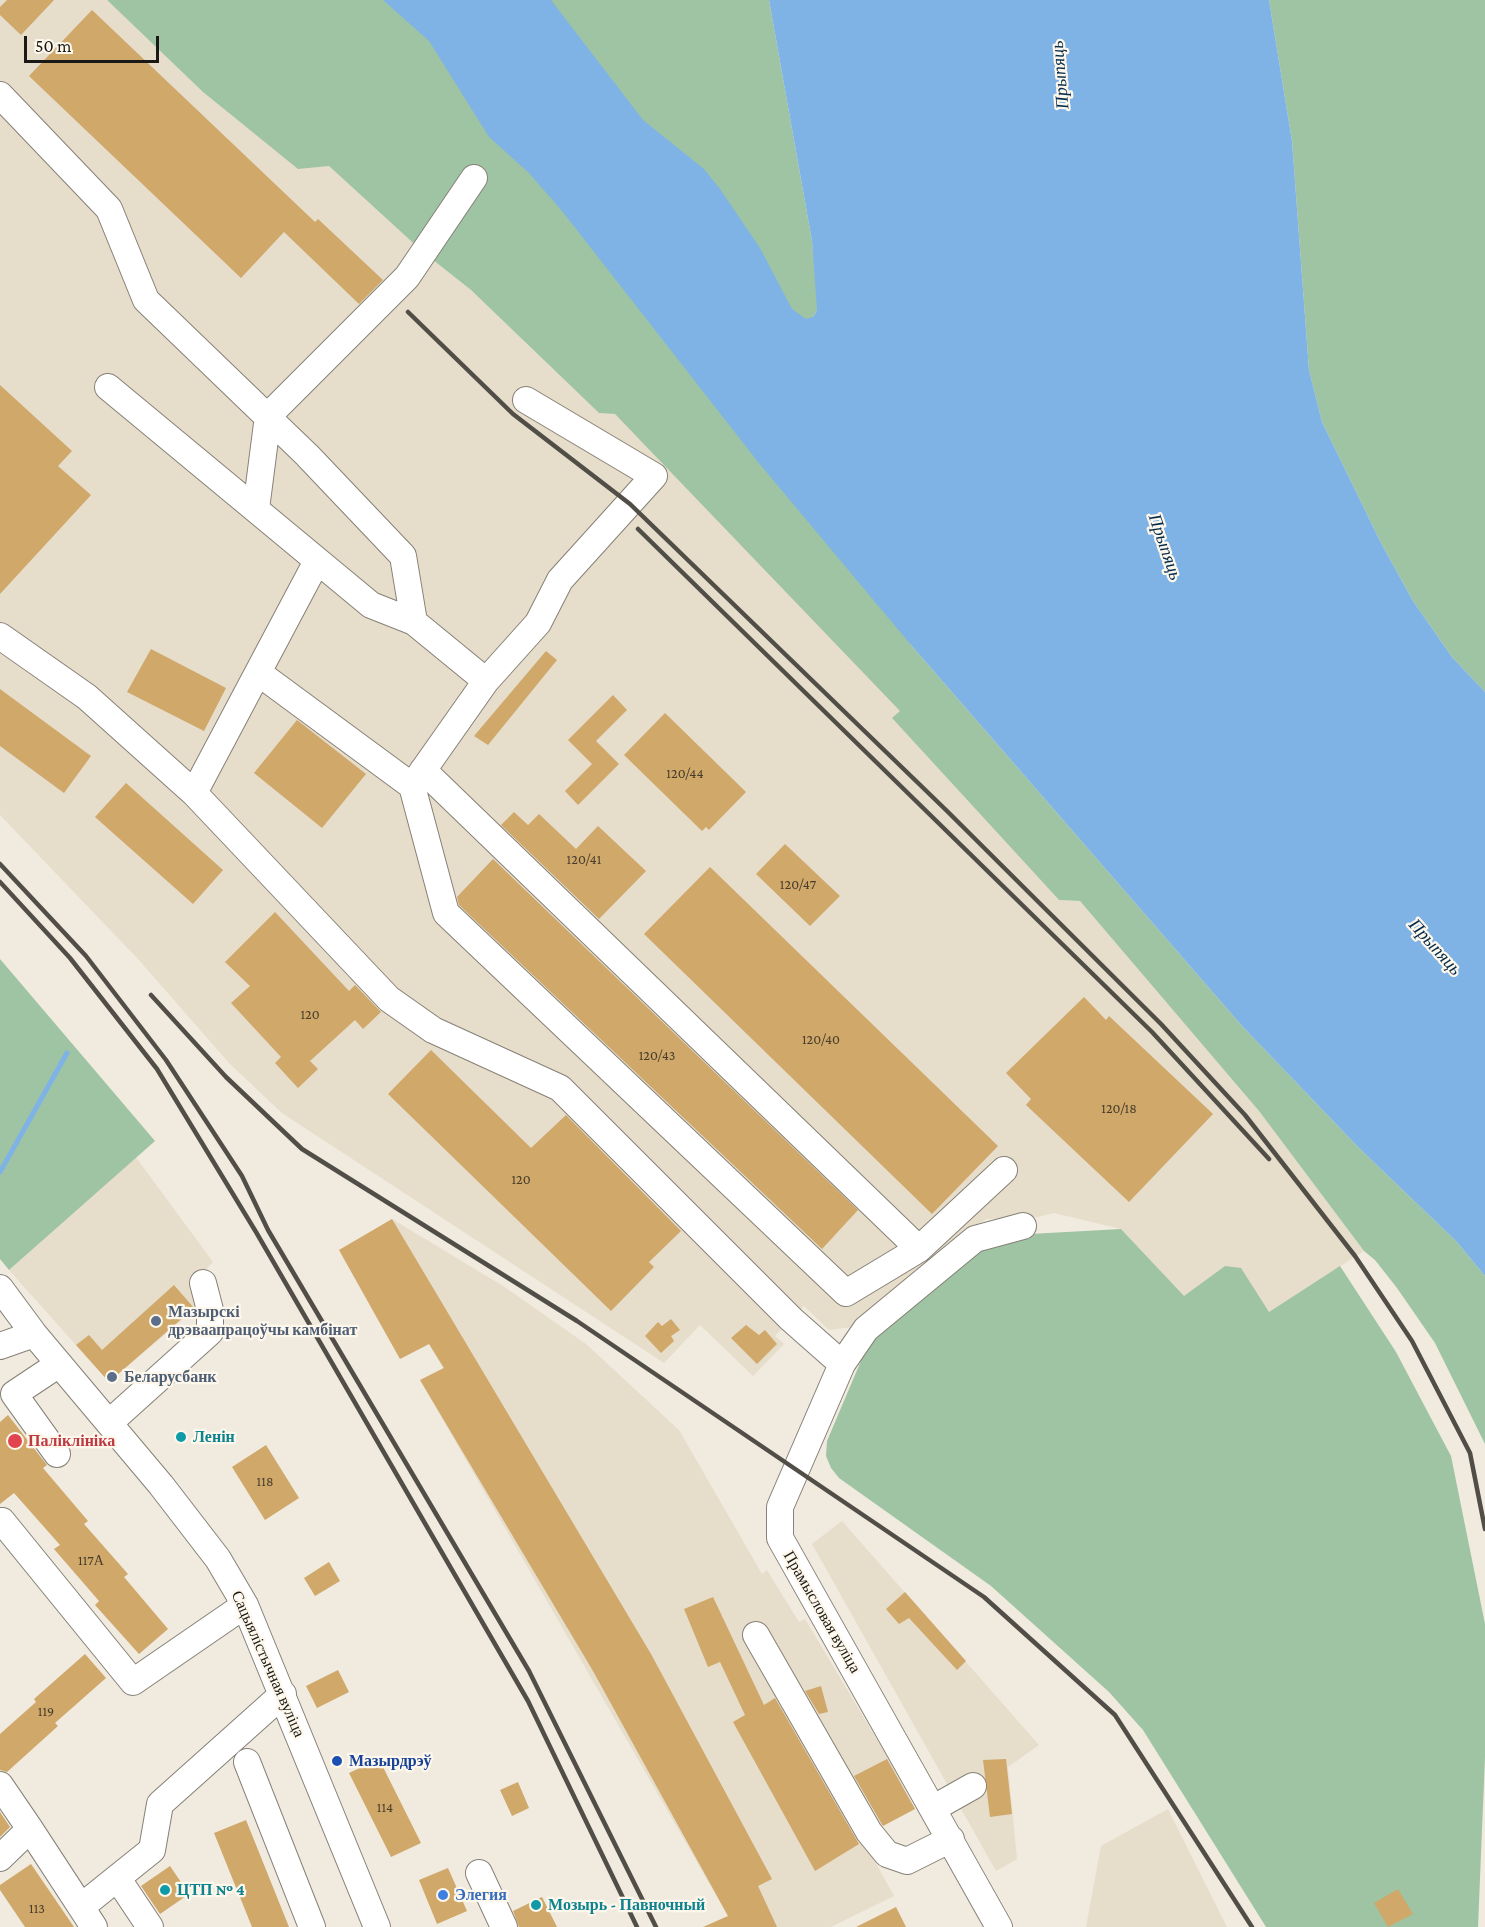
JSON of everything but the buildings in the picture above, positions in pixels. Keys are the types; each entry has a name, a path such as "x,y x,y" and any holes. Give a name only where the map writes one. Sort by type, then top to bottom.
{"street":[{"path":"0,95 109,209 146,300 267,417 404,556 414,622"},
{"path":"256,509 267,417 407,277 474,178"},
{"path":"108,387 371,605 414,622 486,681"},
{"path":"526,400 654,476 560,580 538,622 486,681 418,778 446,913 846,1293 919,1249 1004,1170"},
{"path":"194,793 260,674 318,561"},
{"path":"0,636 87,697 194,793 389,999 433,1030 560,1088 791,1319 842,1364"},
{"path":"260,674 418,778 919,1249"},
{"name":"Прамысловая вуліца","path":"999,1927 780,1538 780,1507 842,1364 866,1329 975,1239 1023,1227"},
{"path":"109,1423 210,1332 210,1310 202,1283"},
{"name":"Сацыялістычная вуліца","path":"0,1288 34,1334 218,1558 245,1605 377,1927"},
{"path":"0,1346 34,1334"},
{"path":"57,1454 7,1399 59,1364"},
{"path":"2,1521 133,1682 245,1605"},
{"path":"756,1635 869,1832 887,1854 907,1861 951,1839"},
{"path":"0,1785 88,1917 118,1879 152,1850 160,1804 283,1694"},
{"path":"247,1762 312,1927"},
{"path":"934,1808 973,1786"},
{"path":"0,1858 30,1829"},
{"path":"479,1873 504,1927"},
{"path":"118,1879 150,1927"}],"shaded area":[{"path":"0,0 107,0 203,92 297,168 329,166 423,252 471,290 599,413 615,414 812,611 901,711 893,719 1059,900 1080,901 1259,1111 1364,1251 1269,1312 1225,1266 1184,1297 1121,1229 1054,1213 1038,1217 986,1219 852,1327 829,1330 804,1306 775,1336 784,1344 753,1376 700,1325 664,1363 282,1113 229,1063 138,959 0,815"},
{"path":"135,1156 213,1262 198,1278 196,1308 109,1382 9,1270"},
{"path":"392,1219 503,1286 586,1344 679,1430 762,1574 767,1570 799,1622 805,1619 888,1758 915,1809 861,1836 894,1896 831,1927 722,1927 728,1916 420,1380 443,1368 429,1344 400,1359 339,1250"},
{"path":"842,1521 1039,1745 1008,1767 1017,1859 996,1871 812,1544"},
{"path":"1168,1809 1227,1927 1086,1927 1101,1846"}],"green space":[{"path":"107,0 769,0 812,241 818,298 817,310 813,317 911,645 1243,1027 1359,1148 1456,1241 1485,1276 1485,1444 1435,1343 1397,1288 1375,1260 1364,1251 1259,1111 1080,901 1059,900 892,718 900,711 615,414 599,413 471,290 423,252 329,166 298,169 203,92"},
{"path":"1269,0 1485,0 1485,692 1452,657 1413,601 1381,543 1322,422 1309,370 1292,141"},
{"path":"0,959 155,1141 9,1270 0,1259"},
{"path":"1121,1229 1184,1296 1225,1266 1241,1268 1269,1312 1340,1266 1396,1352 1451,1456 1485,1624 1485,1757 1478,1927 1266,1927 1143,1730 1109,1692 991,1586 839,1478 831,1468 826,1456 827,1441 863,1356 878,1334 974,1255 991,1245 1030,1234"}],"water":[{"name":"Прыпяць","path":"383,0 551,0 643,120 704,169 720,189 760,248 792,309 806,319 813,317 817,310 812,241 769,0 1269,0 1292,141 1309,370 1322,422 1381,543 1413,601 1452,657 1485,692 1485,1276 1456,1241 1359,1148 1243,1027 911,645 758,462 562,211 528,172 489,137 429,41"}],"waterway":[{"path":"0,1172 67,1053"}],"railway":[{"path":"408,312 513,414 630,504 947,811 1161,1024 1245,1115 1355,1256 1412,1341 1470,1453 1485,1529"},
{"path":"638,529 1152,1032 1269,1159"},
{"path":"0,864 86,956 166,1060 242,1176 268,1230 529,1671 656,1927"},
{"path":"0,882 70,958 157,1069 256,1232 528,1701 637,1927"},
{"path":"151,995 226,1077 302,1149 577,1321 984,1597 1115,1715 1252,1927"}],"place":[{"name":"Мазырскі дрэваапрацоўчы камбінат","path":"156,1321"},
{"name":"Беларусбанк","path":"112,1377"},
{"name":"Ленін","path":"181,1437"},
{"name":"Паліклініка","path":"15,1441"},
{"name":"Мазырдрэў","path":"337,1761"},
{"name":"ЦТП № 4","path":"165,1890"},
{"name":"Элегия","path":"443,1895"},
{"name":"Мозырь - Павночный","path":"536,1905"}]}
